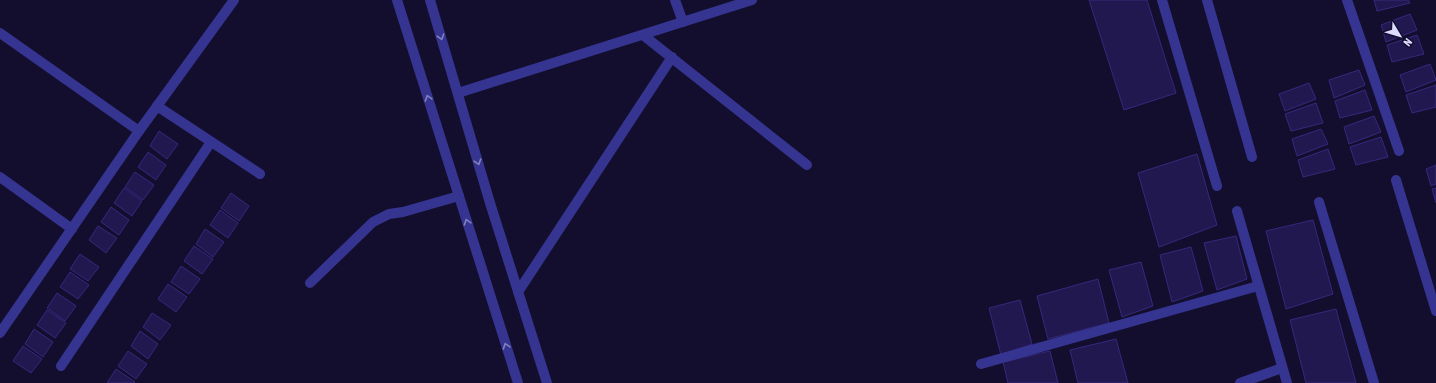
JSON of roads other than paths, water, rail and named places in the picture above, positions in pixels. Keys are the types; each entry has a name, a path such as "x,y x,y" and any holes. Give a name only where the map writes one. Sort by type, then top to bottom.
{"street":[{"path":"0,333 139,131 234,0"},
{"path":"398,0 518,383"},
{"path":"430,0 547,383"},
{"path":"675,0 683,22"},
{"path":"458,93 752,0"},
{"path":"1162,0 1217,186"},
{"path":"1207,0 1252,157"},
{"path":"1347,0 1399,151"},
{"path":"0,33 139,131"},
{"path":"642,34 807,164"},
{"path":"518,292 672,57"},
{"path":"158,106 260,174"},
{"path":"61,366 211,142"},
{"path":"0,177 72,229"},
{"path":"1396,180 1436,311"},
{"path":"310,284 373,222 389,214 403,212 459,196"},
{"path":"1319,202 1374,383"},
{"path":"1237,211 1287,383"},
{"path":"981,364 1258,286"},
{"path":"1240,383 1282,368"}]}
